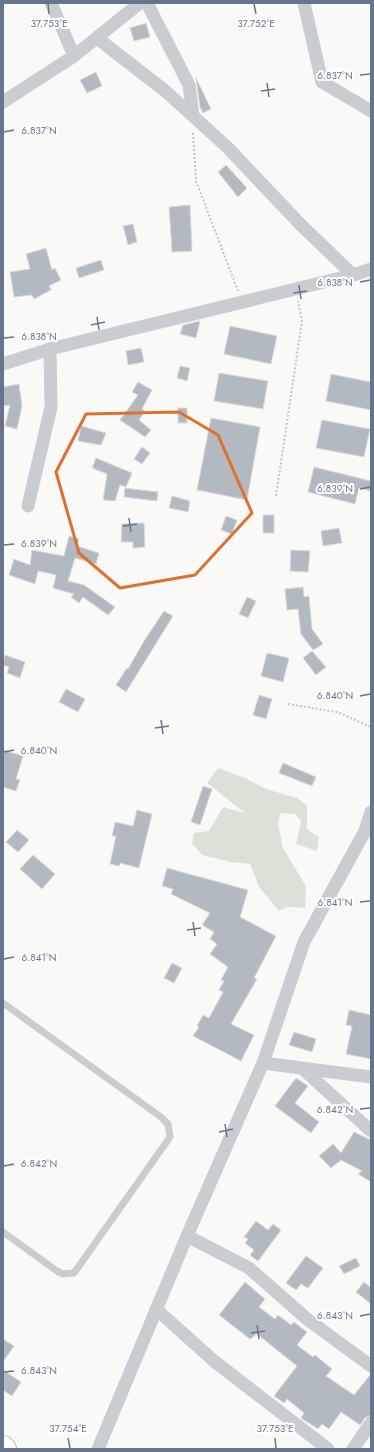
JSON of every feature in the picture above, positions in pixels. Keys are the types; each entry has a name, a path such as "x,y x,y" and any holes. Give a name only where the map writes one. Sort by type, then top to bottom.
{"street":[{"path":"51,3 74,56"},
{"path":"3,102 74,56 140,3"},
{"path":"147,3 189,85 193,116"},
{"path":"304,3 322,82 371,111"},
{"path":"97,38 164,90 227,147 302,226 353,275"},
{"path":"3,364 50,349 353,275 371,269"},
{"path":"28,506 50,406 50,349"},
{"path":"98,1449 156,1309 263,1063 304,942 365,832 371,812"},
{"path":"263,1063 371,1077"},
{"path":"303,1069 371,1131"},
{"path":"188,1236 248,1268 307,1319 371,1366"},
{"path":"156,1309 214,1361 328,1449"},
{"path":"353,1449 371,1423"}],"lane":[{"path":"3,1003 161,1117 168,1124 170,1137 74,1273 63,1274 57,1271 3,1232"}],"path":[{"path":"193,116 196,181 242,301"},
{"path":"276,496 302,321 295,288"},
{"path":"288,704 337,712 371,727"}],"highlighted area":[{"path":"179,412 218,435 252,513 195,575 120,588 79,553 56,472 86,414"}],"shaded area":[{"path":"218,768 243,777 266,789 297,798 307,806 307,829 319,837 317,851 296,844 301,821 295,814 280,813 278,824 283,848 306,886 305,908 287,907 279,911 259,887 250,864 231,862 202,855 192,843 194,833 209,831 223,807 245,813 207,783"}],"building":[{"path":"146,23 150,37 134,41 130,28"},
{"path":"96,72 102,86 87,93 80,80"},
{"path":"196,78 211,109 203,113 200,107"},
{"path":"226,165 247,188 238,197 218,172"},
{"path":"190,205 192,251 172,252 169,207"},
{"path":"133,224 137,242 128,245 123,226"},
{"path":"46,248 52,270 55,268 61,280 49,286 51,290 34,299 32,295 14,297 10,272 30,269 26,254"},
{"path":"101,260 104,270 79,278 76,268"},
{"path":"200,321 196,338 180,334 183,325"},
{"path":"230,326 277,336 271,364 224,354"},
{"path":"141,348 144,362 128,365 126,351"},
{"path":"180,366 190,368 187,381 177,378"},
{"path":"219,373 268,381 263,409 214,401"},
{"path":"331,374 371,382 371,410 326,401"},
{"path":"138,382 152,390 142,409 145,411 139,420 151,430 145,437 120,420 138,395 132,392"},
{"path":"19,384 22,406 17,429 5,426 10,405 3,406 3,387"},
{"path":"178,408 187,408 187,423 178,423"},
{"path":"211,418 260,427 247,500 197,490"},
{"path":"322,420 370,429 364,457 316,448"},
{"path":"81,426 106,433 101,445 78,441"},
{"path":"142,447 150,453 142,464 134,459"},
{"path":"96,458 132,473 126,487 120,485 115,501 103,500 107,474 92,468"},
{"path":"314,467 371,481 371,491 359,488 355,504 308,492"},
{"path":"125,488 158,492 157,501 124,497"},
{"path":"172,496 190,501 188,512 169,508"},
{"path":"263,515 274,515 274,533 263,533"},
{"path":"226,516 237,520 232,534 221,530"},
{"path":"144,523 145,547 133,548 133,542 121,542 122,524"},
{"path":"339,528 342,543 323,546 321,531"},
{"path":"69,536 79,539 77,546 99,553 96,564 75,558 68,581 84,585 115,607 108,615 83,597 79,603 71,597 74,594 53,588 56,575 38,571 35,584 9,575 14,559 30,565 32,550 64,556"},
{"path":"291,550 310,551 308,572 290,571"},
{"path":"303,587 304,597 309,596 312,629 323,644 313,650 301,634 298,609 287,610 285,589"},
{"path":"247,597 256,601 248,618 239,614"},
{"path":"164,611 173,616 126,692 116,685 127,668 128,669"},
{"path":"312,651 326,667 316,675 303,658"},
{"path":"267,653 289,658 283,682 261,676"},
{"path":"5,655 25,662 20,678 7,673 9,667 3,665"},
{"path":"66,689 85,699 78,712 59,702"},
{"path":"259,695 272,699 266,719 253,715"},
{"path":"3,750 23,756 16,779 20,780 16,791 3,787"},
{"path":"283,763 316,777 312,786 279,773"},
{"path":"203,786 212,789 200,825 191,822"},
{"path":"137,810 152,814 139,868 120,863 119,866 110,864 116,836 112,836 115,822 133,826"},
{"path":"17,830 29,840 18,852 6,842"},
{"path":"33,855 55,874 42,889 20,869"},
{"path":"167,868 248,890 240,917 276,936 254,978 257,979 231,1024 254,1035 241,1061 193,1036 199,1027 197,1026 203,1015 209,1018 223,992 219,990 224,981 221,980 228,967 210,954 217,944 210,939 214,932 202,925 210,913 171,894 173,889 162,886"},
{"path":"172,963 182,968 174,983 164,978"},
{"path":"349,1010 371,1015 371,1059 346,1054 352,1026 346,1025"},
{"path":"294,1032 316,1039 312,1052 289,1045"},
{"path":"296,1078 308,1086 295,1103 319,1122 311,1133 275,1106"},
{"path":"354,1132 371,1140 371,1182 358,1174 362,1171 341,1160 331,1168 319,1156 333,1144 341,1153"},
{"path":"256,1221 268,1230 273,1224 281,1230 258,1261 250,1255 254,1250 245,1243 248,1239 244,1237"},
{"path":"306,1256 323,1268 308,1288 301,1284 296,1290 286,1283"},
{"path":"356,1258 360,1266 344,1274 339,1266"},
{"path":"245,1282 265,1299 259,1307 275,1319 278,1315 291,1325 294,1322 307,1332 297,1345 313,1357 315,1355 332,1369 326,1376 354,1395 371,1374 371,1415 365,1418 360,1425 341,1412 329,1429 322,1424 318,1429 301,1418 304,1413 287,1399 284,1403 274,1396 297,1366 257,1334 250,1339 219,1315"},
{"path":"364,1282 371,1288 371,1304 356,1292"},
{"path":"3,1339 14,1346 3,1362"},
{"path":"3,1370 21,1382 12,1396 3,1390"}]}
